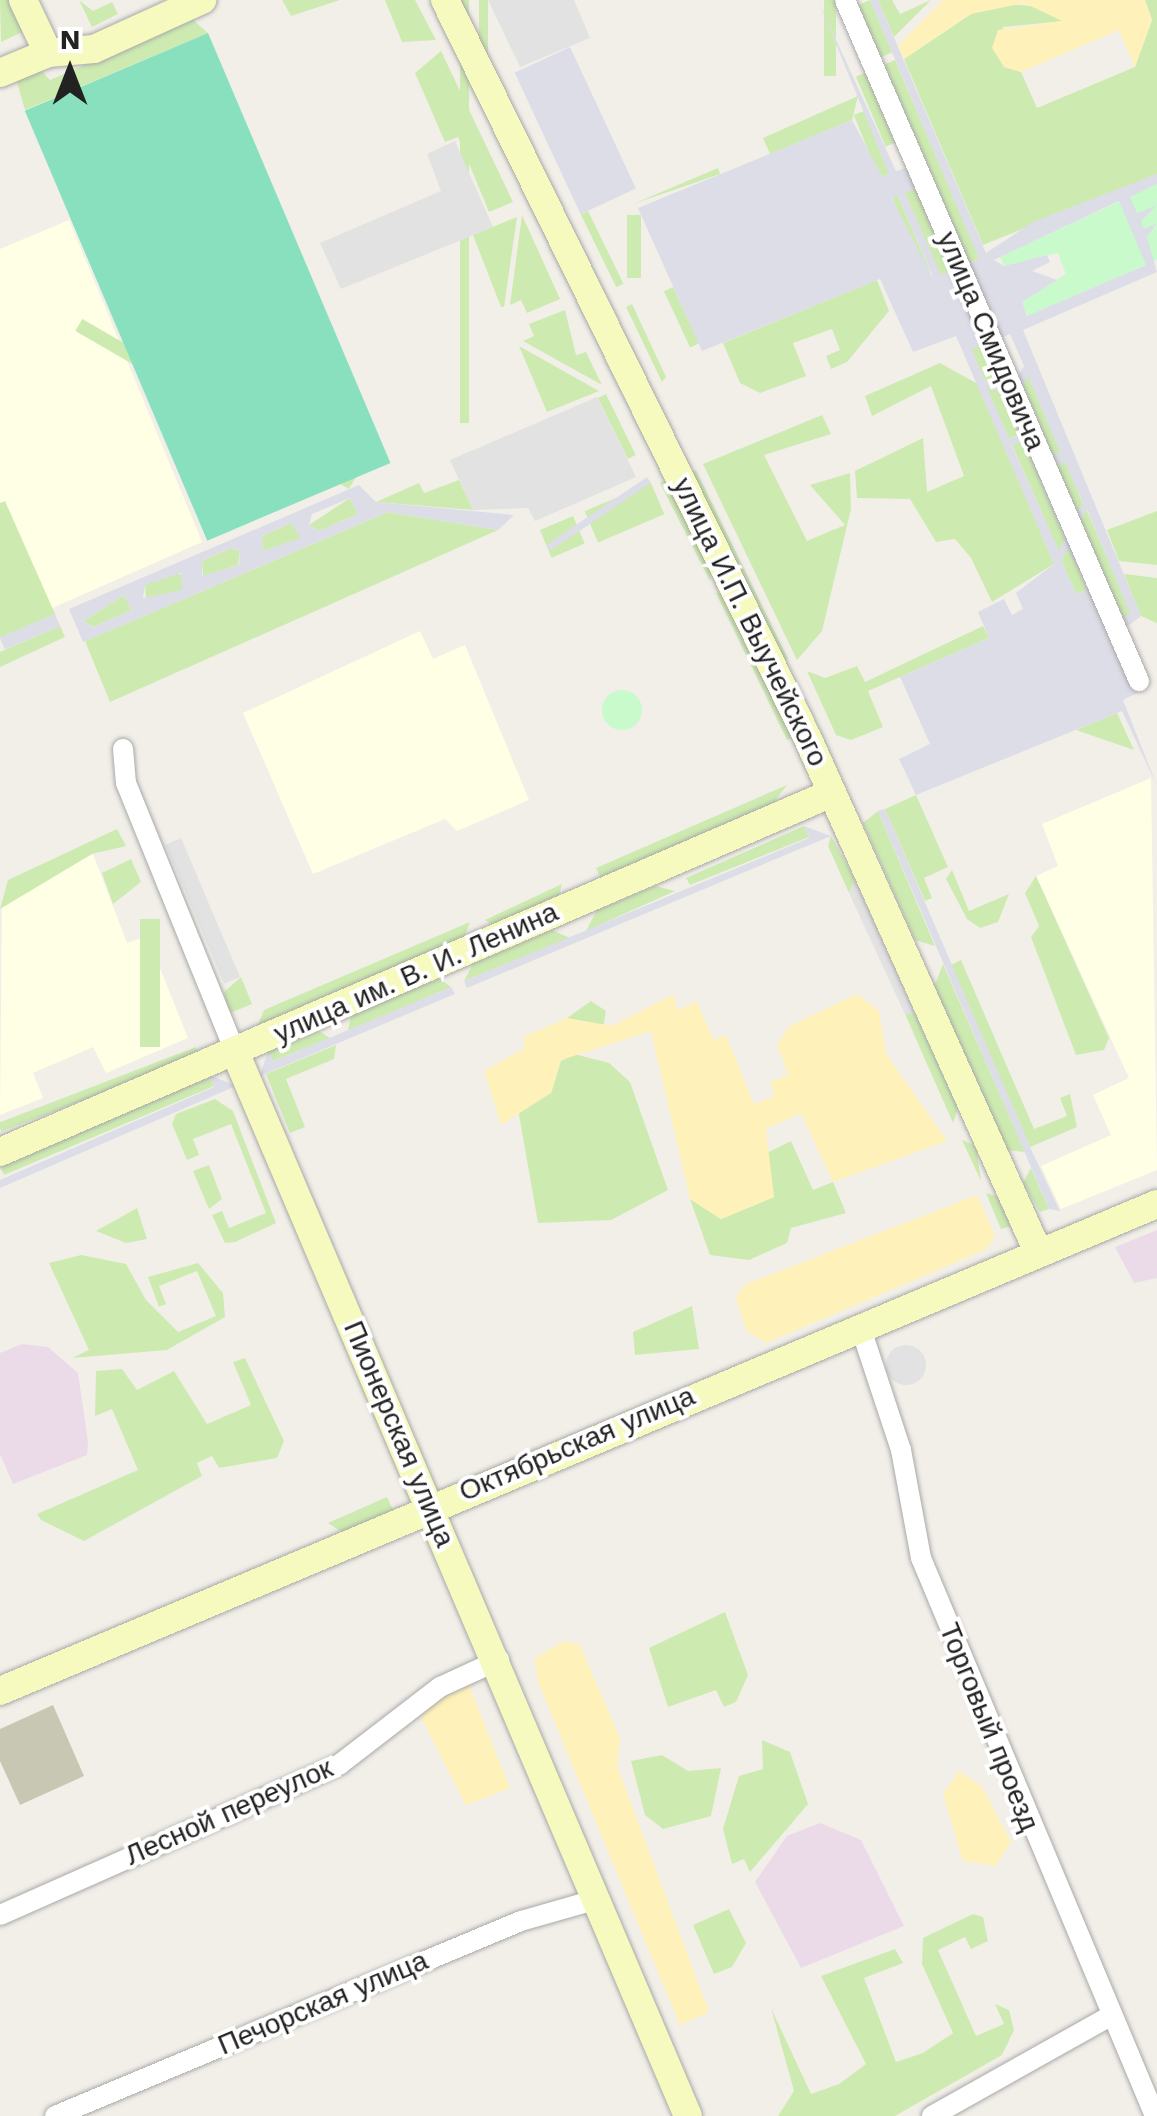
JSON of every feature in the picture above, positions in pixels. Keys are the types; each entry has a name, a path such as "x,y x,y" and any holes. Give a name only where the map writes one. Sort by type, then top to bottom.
{"main road":[{"path":"24,0 48,53"},
{"path":"0,73 48,53 94,50 202,0"},
{"name":"улица И.П. Выучейского","path":"445,0 832,794 1038,1252"},
{"name":"улица им. В. И. Ленина","path":"0,1152 832,794"},
{"name":"Пионерская улица","path":"236,1052 429,1506 499,1660 594,1900 688,2116"},
{"name":"Октябрьская улица","path":"0,1691 429,1506 1157,1204"}],"street":[{"name":"улица Смидовича","path":"844,0 1138,682"},
{"name":"Пионерская улица","path":"123,749 126,783 236,1052"},
{"name":"Торговый проезд","path":"860,1326 901,1450 921,1558 1155,2116"},
{"name":"Лесной переулок","path":"0,1915 340,1764 440,1687 499,1660"},
{"name":"Печорская улица","path":"55,2116 522,1921 594,1900"},
{"path":"932,2116 1110,2016"}],"shaded area":[{"path":"488,0 574,0 590,38 520,67"},
{"path":"818,0 896,171 907,168 967,264 979,259 870,0 878,0 986,253 1033,222 1157,174 1157,184 1130,197 1137,213 1157,205 1141,221 1144,229 1157,223 1147,237 1157,272 1023,330 1141,616 1124,629 1147,688 1123,700 1157,786 1122,711 916,795 899,759 930,744 900,677 989,638 978,612 1004,599 1012,615 1023,609 1016,593 1054,564 956,336 913,352 880,279 702,351 638,208 852,120 882,176 889,174","holes":["916,188 951,271 941,275 905,193","898,196 933,277 892,199","1119,201 1146,265 1027,316 1022,302 1057,280 1032,271 1050,262 1047,255 1004,266 994,260","1010,334 1024,366 1017,377 999,339","981,345 998,384 984,379 972,349","1028,376 1060,452 1050,457 1021,389","987,388 1002,392 1020,435 1009,439","1023,440 1065,538 1059,551 1012,446","1065,462 1083,503 1076,516 1054,465","1087,509 1130,614 1120,619 1079,523","1069,548 1087,589 1076,594 1061,560"]},
{"path":"570,47 636,188 581,214 515,73"},
{"path":"455,141 493,227 341,289 320,243 441,191 427,154"},
{"path":"69,220 202,542 0,631 0,249"},
{"path":"597,397 636,477 535,521 528,508 473,510 450,460"},
{"path":"647,477 651,483 551,550 547,545"},
{"path":"359,485 376,502 514,515 498,530 388,512 83,642 69,609","holes":["350,498 358,514 319,531 309,525 312,514","291,523 301,538 263,551 262,536","231,548 240,551 239,565 202,576 202,561","181,573 182,590 143,598 145,585","124,595 132,610 93,627 83,621"]},
{"path":"55,614 60,626 5,649 0,637"},
{"path":"420,631 433,659 465,645 529,800 457,831 445,819 313,874 243,713"},
{"path":"1151,778 1157,1170 1061,1209 1041,1166 1111,1135 1093,1095 1129,1078 1036,876 1058,866 1042,824"},
{"path":"885,809 1060,1211 1049,1209 878,811"},
{"path":"804,826 831,836 467,988 464,981 809,838"},
{"path":"181,838 240,977 224,984 165,845"},
{"path":"93,854 127,943 147,936 188,1038 106,1073 93,1047 33,1073 43,1098 0,1115 2,900"},
{"path":"855,880 915,1014 905,1014 849,893"},
{"path":"451,987 455,994 260,1076 268,1051 274,1061"},
{"path":"210,1075 236,1086 0,1188 0,1180 214,1087"},
{"path":"1157,1230 1157,1278 1134,1283 1115,1247"},
{"path":"22,1344 48,1347 78,1373 88,1442 87,1455 13,1484 0,1454 0,1353"},
{"path":"906,1345 920,1351 926,1365 920,1379 906,1385 892,1379 886,1365 892,1351"},
{"path":"53,1705 84,1776 20,1805 0,1761 0,1729"},
{"path":"820,1823 861,1840 904,1926 801,1968 755,1882 787,1836"}],"green space":[{"path":"0,0 12,0 26,30 1,42"},
{"path":"79,0 93,11 112,2 118,14 92,27"},
{"path":"282,0 340,0 291,16"},
{"path":"385,0 415,0 436,40 402,42"},
{"path":"460,0 469,0 469,423 460,423"},
{"path":"479,0 488,0 488,78 479,78"},
{"path":"824,0 836,0 836,76 824,76"},
{"path":"870,0 892,52 878,59 855,6"},
{"path":"878,0 892,0 900,14 931,0 894,37"},
{"path":"1145,0 1157,0 1157,174 983,245 904,59 971,14 1005,4 1045,7 1063,21 1003,27 1004,67 1021,72 1037,108 1135,67 1152,20"},
{"path":"192,19 208,33 25,110 16,79 39,68 50,80"},
{"path":"208,33 390,463 207,541 25,111"},
{"path":"441,51 513,202 489,212 458,137 445,142 415,73"},
{"path":"895,60 979,259 967,264 882,65"},
{"path":"867,72 897,142 886,147 856,77"},
{"path":"858,96 852,120 770,154 763,138"},
{"path":"864,111 889,174 879,178 854,115"},
{"path":"718,168 720,174 633,204"},
{"path":"1157,184 1157,260 1028,316 1021,302 1066,274 1058,253 1004,266 1000,257"},
{"path":"916,188 951,271 940,276 905,193"},
{"path":"898,196 930,271 926,272 892,198"},
{"path":"588,211 624,284 616,287 581,215"},
{"path":"522,215 560,299 527,313 521,300 510,305"},
{"path":"627,215 641,215 641,278 627,278"},
{"path":"517,217 504,307 501,307 473,235"},
{"path":"877,280 889,311 847,362 831,369 826,356 840,350 832,329 793,343 806,376 760,393 740,383 723,343"},
{"path":"673,287 699,343 690,347 664,291"},
{"path":"632,304 666,377 662,382 626,307"},
{"path":"565,310 576,355 586,352 602,385 523,341 534,336 529,324"},
{"path":"82,319 356,477 349,489 75,331"},
{"path":"982,345 999,384 984,379 971,349"},
{"path":"519,346 599,391 547,412"},
{"path":"940,363 978,384 1054,564 992,602 971,558 955,539 936,542 910,499 857,498 855,471 923,438 927,492 964,476 931,386 872,416 865,396"},
{"path":"1028,375 1061,452 1046,459 1013,381"},
{"path":"986,387 1002,392 1021,434 1009,439"},
{"path":"606,394 636,455 628,459 598,398"},
{"path":"822,415 831,434 764,455 807,541 845,525 810,485 850,473 851,509 822,631 797,660 703,464"},
{"path":"1024,440 1065,539 1059,552 1012,445"},
{"path":"1065,461 1083,504 1076,517 1054,466"},
{"path":"696,470 788,659 781,662 689,474"},
{"path":"459,480 473,510 376,502 419,483 424,493"},
{"path":"666,480 711,572 710,581 660,483"},
{"path":"651,483 664,514 598,542 585,511"},
{"path":"350,498 358,514 319,531 309,525"},
{"path":"5,501 55,614 0,638 0,503"},
{"path":"1086,508 1131,615 1116,621 1070,515"},
{"path":"1157,511 1157,565 1119,561 1107,530"},
{"path":"388,512 498,530 110,702 85,641"},
{"path":"573,516 585,544 552,558 540,530"},
{"path":"291,523 302,538 263,551 262,536"},
{"path":"1069,546 1087,590 1076,594 1061,560"},
{"path":"231,548 240,551 238,565 203,576 202,561"},
{"path":"174,572 184,576 182,590 146,601 145,585"},
{"path":"1124,574 1157,578 1157,623 1141,616"},
{"path":"716,593 725,593 796,737 787,740"},
{"path":"124,595 132,610 93,627 83,621"},
{"path":"60,626 65,637 0,667 0,652"},
{"path":"983,626 989,638 868,691 883,727 851,740 836,735 807,671 825,678 857,666 865,682"},
{"path":"622,690 636,696 642,710 636,724 622,730 608,724 602,710 608,696"},
{"path":"1117,713 1134,750 1076,730"},
{"path":"787,785 771,806 601,879 596,868"},
{"path":"916,795 948,867 924,878 932,898 925,901 885,809"},
{"path":"878,811 935,946 915,940 863,823"},
{"path":"804,826 809,837 690,885 686,878"},
{"path":"117,829 126,846 92,854 0,909 8,880"},
{"path":"831,836 855,880 849,893 828,846"},
{"path":"131,859 141,882 113,904 102,873"},
{"path":"952,870 969,911 1009,894 998,922 980,928 967,919 946,879"},
{"path":"1036,876 1109,1038 1104,1050 1076,1055 1031,937 1039,926 1025,893"},
{"path":"562,884 558,899 494,926 485,920"},
{"path":"655,886 675,891 586,931 597,910"},
{"path":"140,919 160,919 160,1047 140,1047"},
{"path":"470,922 463,941 257,1027 264,1010"},
{"path":"552,930 570,938 464,981 473,964"},
{"path":"961,960 1034,1129 1067,1116 1060,1098 1070,1094 1077,1127 1030,1147 951,965"},
{"path":"943,964 1025,1152 1004,1150 934,987"},
{"path":"241,977 252,1004 228,1014 224,992"},
{"path":"440,979 451,987 348,1031 351,1014"},
{"path":"591,1001 606,1011 603,1028 567,1018"},
{"path":"905,1014 915,1014 958,1108 953,1123"},
{"path":"317,1030 330,1038 273,1061 268,1051"},
{"path":"336,1045 334,1059 286,1079 305,1127 290,1133 266,1074"},
{"path":"196,1047 199,1055 1,1131 0,1122"},
{"path":"574,1054 609,1063 630,1082 668,1190 611,1220 538,1223 518,1109 551,1093 561,1061"},
{"path":"209,1074 214,1086 4,1175 0,1163"},
{"path":"215,1099 233,1111 276,1223 235,1242 225,1243 212,1215 222,1211 229,1228 266,1213 231,1124 193,1139 199,1155 187,1160 172,1124 176,1114"},
{"path":"962,1140 976,1146 981,1181"},
{"path":"791,1141 813,1190 833,1182 846,1213 791,1228 787,1243 749,1260 710,1255 690,1199 721,1219 774,1197 763,1155"},
{"path":"209,1165 222,1199 209,1209 193,1171"},
{"path":"1031,1168 1049,1209 1040,1212 1023,1183"},
{"path":"986,1193 997,1196 1011,1226 1001,1229"},
{"path":"137,1208 147,1239 126,1243 96,1231"},
{"path":"81,1255 126,1264 146,1300 178,1332 216,1316 197,1271 159,1286 166,1304 159,1307 148,1277 198,1263 223,1293 225,1317 167,1350 72,1358 89,1350 49,1263"},
{"path":"692,1306 699,1349 635,1355 633,1332"},
{"path":"245,1358 284,1441 277,1458 219,1468 212,1456 197,1463 202,1476 84,1541 41,1520 37,1514 138,1470 112,1409 95,1416 96,1371 122,1369 137,1390 174,1371 207,1424 251,1405 233,1362"},
{"path":"387,1497 393,1510 342,1532 328,1523"},
{"path":"725,1612 748,1675 736,1702 724,1707 716,1690 668,1707 649,1648"},
{"path":"762,1740 790,1752 808,1804 750,1872 744,1859 732,1864 723,1829 739,1776 763,1769"},
{"path":"662,1755 688,1771 721,1768 711,1816 663,1829 645,1815 631,1761"},
{"path":"729,1909 746,1943 732,1967 714,1974 693,1925"},
{"path":"973,1914 983,1917 988,1941 971,1949 965,1937 938,1950 976,2036 1004,2024 995,2004 1009,2010 1014,2030 1002,2055 895,2116 778,2116 794,2091 771,2008 811,2094 839,2084 866,2064 821,1976 895,1949 903,1963 864,1978 896,2062 923,2053 953,2033 922,1964 923,1938"}],"sand":[{"path":"943,0 1145,0 1152,20 1135,67 1119,30 1021,72 1004,67 992,48 998,30 1062,21 1024,3 971,14 904,59 898,46"},
{"path":"674,994 677,1010 697,1002 714,1040 726,1035 754,1104 775,1096 770,1082 788,1075 777,1044 790,1026 857,994 879,1011 886,1054 947,1141 833,1182 801,1113 766,1129 774,1197 721,1219 690,1199 651,1031 561,1060 551,1093 501,1125 484,1071 525,1048 523,1037 567,1018 612,1026"},
{"path":"977,1195 995,1236 987,1249 766,1343 746,1330 736,1298 744,1285"},
{"path":"565,1641 580,1645 620,1738 617,1766 709,2012 680,2025 538,1682 535,1658"},
{"path":"464,1673 510,1788 466,1805 422,1719 424,1706"},
{"path":"959,1771 982,1787 1011,1842 996,1866 963,1861 943,1794"}]}
